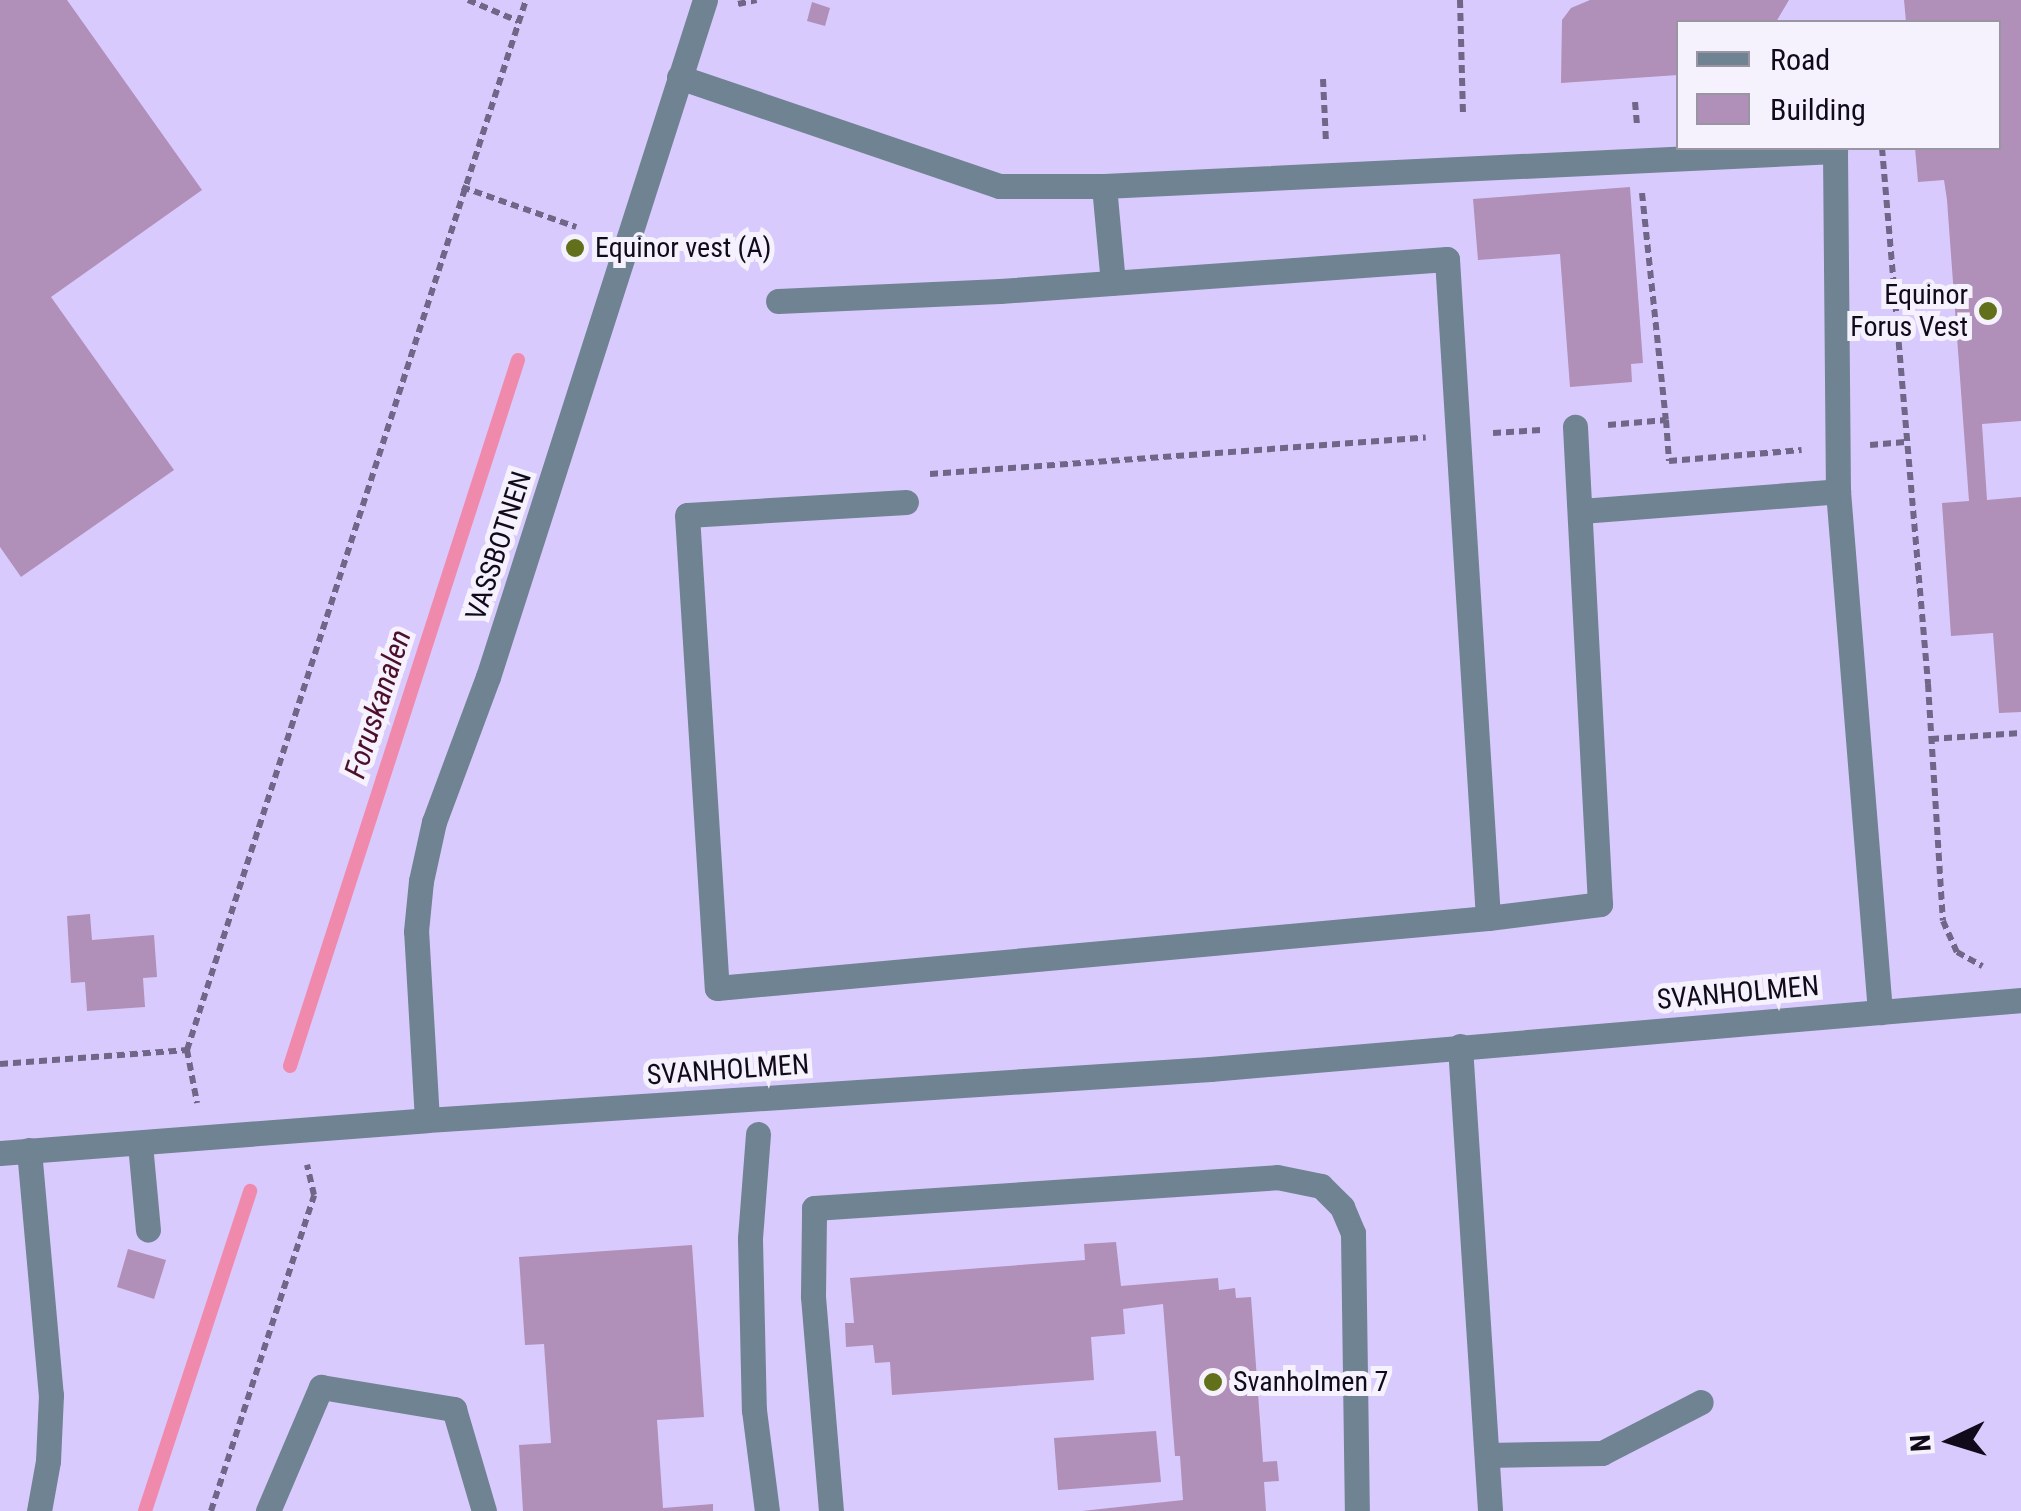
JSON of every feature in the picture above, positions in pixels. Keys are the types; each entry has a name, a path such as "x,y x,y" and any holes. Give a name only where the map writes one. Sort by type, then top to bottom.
{"street":[{"name":"VASSBOTNEN","path":"426,1120 416,932 420,881 434,822 488,678 705,0"},
{"path":"679,77 999,186 1104,186 1835,151 1838,491 1880,1012"},
{"path":"1104,186 1113,282"},
{"path":"778,301 1447,259 1488,918"},
{"path":"906,502 688,515 717,988 1488,918 1600,904 1575,427"},
{"path":"1581,511 1838,491"},
{"name":"SVANHOLMEN","path":"0,1153 426,1120 1210,1069 2021,1000"},
{"path":"1460,1046 1490,1511"},
{"path":"758,1134 750,1239 754,1410 767,1511"},
{"path":"140,1144 148,1230"},
{"path":"29,1150 51,1396 48,1461 38,1511"},
{"path":"831,1511 813,1296 814,1208 1277,1177 1321,1186 1342,1207 1353,1233 1357,1511"},
{"path":"268,1511 320,1386 454,1409 484,1511"},
{"path":"1486,1455 1602,1453 1701,1402"}],"path":[{"path":"468,0 518,21"},
{"path":"199,1111 187,1050 462,187 526,0"},
{"path":"736,5 757,0"},
{"path":"1460,0 1463,116"},
{"path":"1323,80 1328,176"},
{"path":"1635,102 1668,461 1908,442"},
{"path":"1882,150 1942,908 1957,952 1983,966 2002,965"},
{"path":"462,187 576,227"},
{"path":"922,475 1666,420"},
{"path":"1931,740 2021,733"},
{"path":"0,1064 187,1050"},
{"path":"211,1511 314,1195 307,1165"}],"building":[{"path":"0,0 67,0 202,190 51,297 174,470 21,577 0,547"},
{"path":"1590,0 1789,0 1777,20 1676,20 1676,75 1561,83 1562,20 1571,8"},
{"name":"Equinor Forus Vest","path":"1904,0 2021,0 2021,421 1982,424 1987,500 2021,497 2021,712 1999,713 1993,633 1951,636 1942,503 1969,501 1947,200 1944,180 1918,182 1915,150 2001,150 2001,20 1906,20"},
{"path":"812,2 830,8 825,26 807,21"},
{"path":"1630,187 1643,363 1631,364 1632,382 1570,387 1560,254 1478,260 1473,199"},
{"path":"90,914 92,940 154,935 157,977 143,978 145,1007 87,1011 85,982 71,983 67,916"},
{"path":"1116,1242 1121,1286 1218,1278 1219,1290 1235,1288 1236,1298 1251,1297 1263,1462 1277,1461 1279,1481 1264,1482 1266,1511 1082,1511 1183,1500 1180,1456 1175,1456 1163,1304 1123,1309 1125,1334 1091,1337 1094,1380 892,1395 890,1362 875,1363 873,1345 846,1347 845,1323 854,1323 850,1278 1085,1260 1084,1244"},
{"path":"692,1245 704,1417 657,1420 663,1508 713,1504 713,1511 523,1511 519,1445 551,1443 544,1344 525,1345 519,1257"},
{"path":"128,1249 166,1260 154,1299 117,1287"},
{"path":"1156,1431 1161,1482 1058,1490 1054,1438"}],"waterway":[{"name":"Foruskanalen","path":"290,1066 518,360"},
{"name":"Foruskanalen","path":"145,1511 250,1191"}],"place":[{"name":"Equinor vest (A)","path":"575,248"},
{"name":"Equinor Forus Vest","path":"1988,311"},
{"name":"Svanholmen 7","path":"1213,1382"}]}
